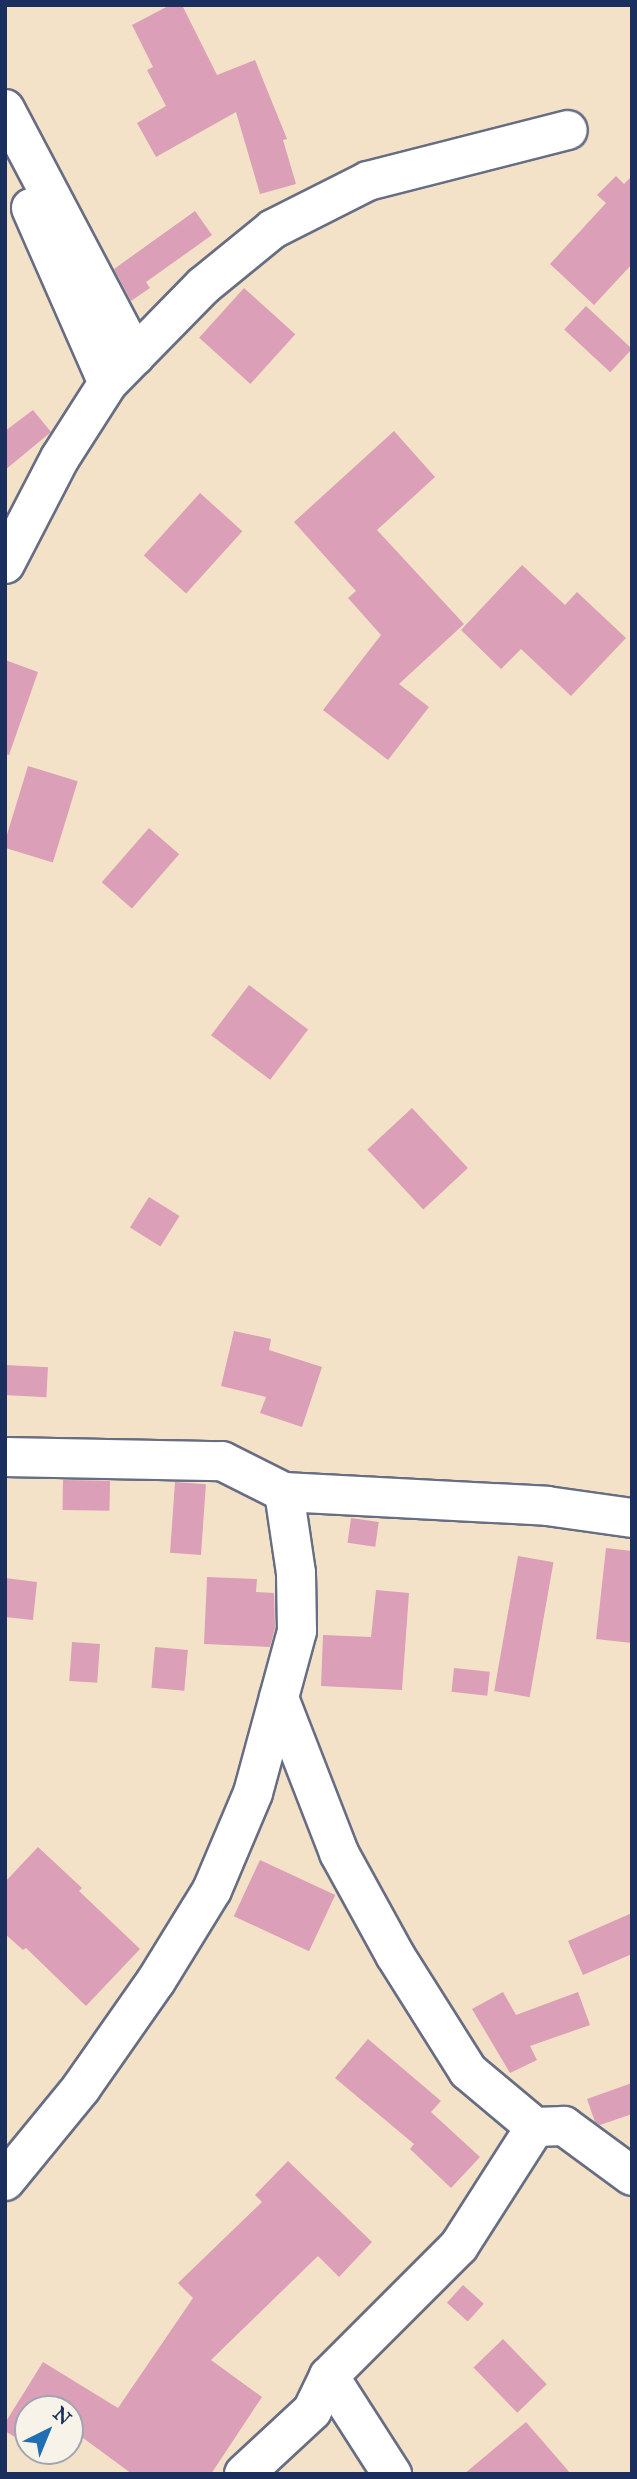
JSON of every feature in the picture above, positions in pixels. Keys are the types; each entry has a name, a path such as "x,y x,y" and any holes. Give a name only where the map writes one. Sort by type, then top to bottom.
{"street":[{"path":"5,108 135,356"},
{"path":"5,564 60,458 108,383 203,286 285,223 368,181 568,130"},
{"path":"5,148 108,383"},
{"path":"5,1457 222,1461 284,1492 547,1506 632,1518"},
{"path":"5,2181 80,2088 149,1992 212,1890 253,1793 297,1631 296,1573 284,1492"},
{"path":"279,1698 339,1853 395,1955 468,2070 535,2127 564,2126 632,2176"},
{"path":"244,2474 312,2411 329,2376 458,2246 535,2127"},
{"path":"329,2376 392,2474"}],"building":[{"path":"170,5 182,5 217,75 255,60 287,139 283,140 296,184 260,194 236,112 156,157 137,123 166,106 147,70 153,67 132,25"},
{"path":"616,176 624,184 632,176 632,264 594,305 550,264 606,203 597,195"},
{"path":"195,211 212,235 146,282 150,288 131,301 114,269"},
{"path":"244,288 295,334 250,384 199,338"},
{"path":"586,306 632,349 610,372 564,329"},
{"path":"33,410 51,432 5,470 5,431"},
{"path":"394,431 435,477 377,530 464,624 399,684 429,707 388,760 323,710 381,635 348,598 356,591 294,522"},
{"path":"200,493 242,531 186,594 144,555"},
{"path":"522,565 565,605 577,592 626,638 571,696 521,649 501,669 461,630"},
{"path":"5,660 38,672 9,755 5,754"},
{"path":"28,766 78,781 53,862 5,848"},
{"path":"149,828 179,854 132,909 102,882"},
{"path":"249,985 308,1030 270,1080 211,1035"},
{"path":"412,1108 468,1168 423,1210 367,1150"},
{"path":"149,1197 180,1216 160,1247 130,1228"},
{"path":"234,1331 271,1339 269,1350 322,1367 302,1427 260,1413 266,1397 221,1386"},
{"path":"5,1365 48,1367 46,1397 5,1395"},
{"path":"63,1480 110,1481 109,1511 62,1510"},
{"path":"175,1482 206,1484 201,1555 170,1553"},
{"path":"351,1518 379,1522 375,1547 348,1543"},
{"path":"606,1548 632,1551 632,1643 596,1639"},
{"path":"518,1556 553,1562 530,1697 494,1691"},
{"path":"207,1577 257,1579 256,1592 274,1593 275,1628 270,1647 204,1644"},
{"path":"5,1578 37,1582 33,1620 5,1617"},
{"path":"376,1590 409,1593 402,1690 321,1686 323,1635 371,1637"},
{"path":"72,1642 100,1644 97,1683 69,1681"},
{"path":"155,1647 188,1650 184,1691 151,1688"},
{"path":"454,1668 490,1672 487,1696 451,1692"},
{"path":"38,1847 82,1888 79,1891 140,1949 86,2006 26,1948 23,1950 5,1934 5,1882"},
{"path":"260,1860 335,1895 309,1951 234,1916"},
{"path":"632,1913 632,1954 583,1975 568,1941"},
{"path":"503,1992 516,2015 578,1992 590,2025 530,2046 537,2060 510,2073 472,2009"},
{"path":"368,2039 441,2101 431,2112 480,2157 451,2188 410,2149 414,2144 335,2078"},
{"path":"632,2083 632,2114 600,2125 595,2122 587,2099"},
{"path":"288,2161 372,2242 339,2277 318,2256 211,2360 262,2397 211,2474 132,2474 84,2439 84,2395 22,2395 43,2362 118,2408 193,2298 178,2283 262,2202 255,2195"},
{"path":"463,2285 484,2304 468,2322 447,2303"},
{"path":"503,2339 547,2384 517,2413 474,2367"},
{"path":"14,2409 14,2436 5,2431 5,2423"},
{"path":"526,2422 571,2474 464,2474"}]}
